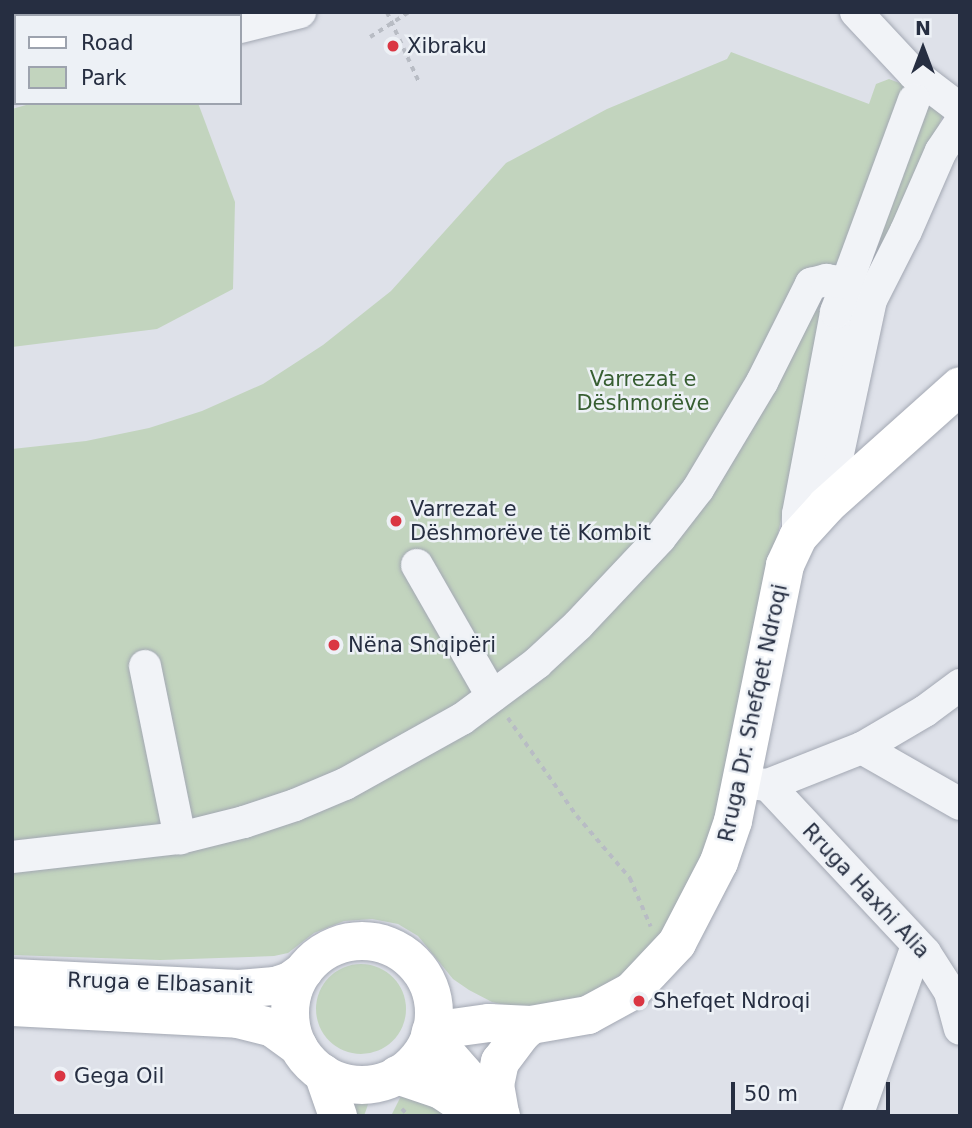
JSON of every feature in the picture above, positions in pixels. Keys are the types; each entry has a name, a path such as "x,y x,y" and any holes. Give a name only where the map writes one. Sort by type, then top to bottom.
{"main road":[{"name":"Rruga Dr. Shefqet Ndroqi","path":"431,1033 566,1021 598,1011 632,990 661,962 692,918 755,783 785,565 798,537 827,505 960,386"},
{"path":"338,1116 290,1014 293,992 304,971 330,949 363,941 396,950 446,993 518,1024 521,1034 500,1062 495,1086 494,1115"},
{"name":"Rruga e Elbasanit","path":"12,978 239,989 275,986 290,981 304,971"},
{"path":"311,1060 357,1084 395,1076 418,1058 431,1033 433,1005 422,973"},
{"name":"Rruga e Elbasanit","path":"12,1007 238,1019 271,1027 311,1060"},
{"path":"431,1033 494,1115"},
{"path":"395,1076 441,1090 494,1115"},
{"path":"376,1116 395,1076"}],"street":[{"path":"242,26 300,12"},
{"path":"855,14 914,74 960,109"},
{"path":"798,537 798,514 836,312 915,100"},
{"path":"827,505 871,300 906,231 941,151 960,123"},
{"path":"12,856 180,838 244,822 345,783 451,726 579,625 660,538 690,499 762,382 811,284 826,280 847,283"},
{"path":"417,565 492,696"},
{"path":"145,666 180,838"},
{"path":"755,783 862,748 925,711 958,682"},
{"path":"862,748 960,804"},
{"name":"Rruga Haxhi Alia","path":"755,783 917,946 939,972 950,992 960,1029"},
{"path":"857,1116 917,946"}],"path":[{"path":"387,12 419,82"},
{"path":"370,37 409,12"},
{"path":"492,696 577,816 630,878 646,909 661,962"}],"green space":[{"name":"Varrezat e Dëshmorëve të Kombit","path":"731,52 869,104 876,84 889,79 936,97 946,107 907,205 822,467 793,463 734,742 707,845 670,921 639,963 598,994 518,1008 492,1002 469,990 453,979 418,936 398,924 372,919 344,921 314,933 288,953 274,956 160,960 12,955 12,449 86,441 149,428 202,411 263,384 323,345 391,291 506,163 607,109 727,59"},
{"path":"26,105 199,105 235,202 233,289 157,329 12,347 12,109"},
{"path":"361,964 378,967 393,977 403,992 406,1009 403,1026 393,1041 378,1051 361,1054 344,1051 329,1041 319,1026 316,1009 319,992 329,977 344,967"},
{"path":"343,1089 373,1090 364,1116 353,1116"},
{"path":"403,1092 454,1111 430,1116 391,1116"}],"place":[{"name":"Xibraku","path":"393,46"},
{"name":"Varrezat e Dëshmorëve të Kombit","path":"396,521"},
{"name":"Nëna Shqipëri","path":"334,645"},
{"name":"Shefqet Ndroqi","path":"639,1001"},
{"name":"Gega Oil","path":"60,1076"}],"park label":[{"name":"Varrezat e Dëshmorëve","path":"643,391"}]}
